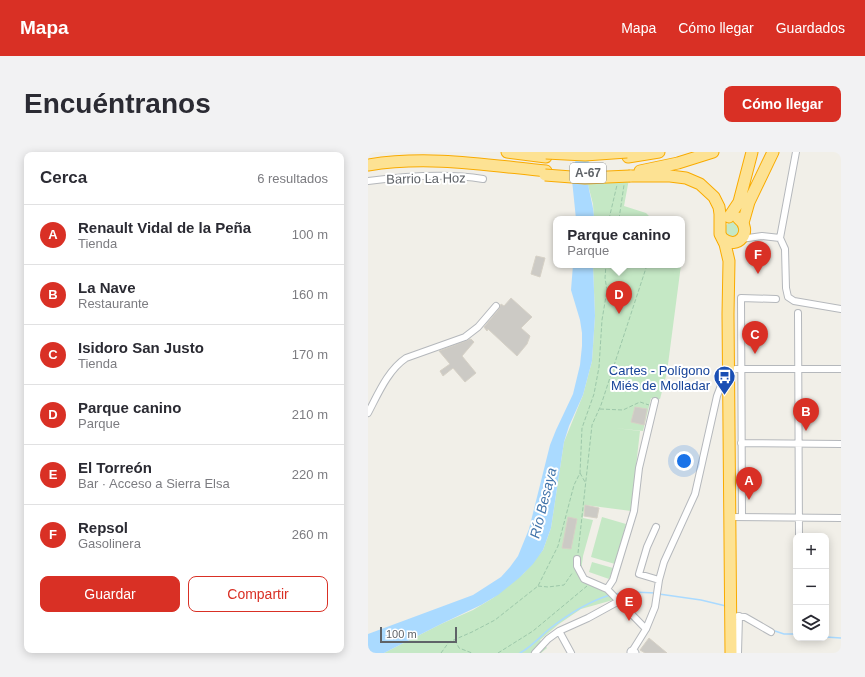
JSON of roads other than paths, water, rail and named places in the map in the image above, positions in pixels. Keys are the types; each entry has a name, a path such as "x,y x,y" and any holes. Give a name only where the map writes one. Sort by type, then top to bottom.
{"highway":[{"name":"A-67","path":"507,152 543,154 584,159 659,152"},
{"name":"A-67","path":"368,165 409,161 459,162 545,173 628,176 713,152"},
{"path":"731,653 735,616 730,517 729,261 727,251 719,231 725,220 739,202 752,152"},
{"path":"743,224 750,202 773,152"},
{"path":"628,176 676,176 696,182 708,191 716,201 725,220"},
{"path":"729,261 744,234 739,202"},
{"path":"725,220 737,218 743,224"},
{"path":"722,238 729,242 740,240"}],"street":[{"path":"796,152 780,238 785,249 786,288 788,297 794,301 841,309"},
{"name":"Barrio La Hoz","path":"368,181 406,177 464,176 483,179"},
{"path":"743,224 762,236"},
{"path":"740,240 762,236 780,238"},
{"path":"742,517 741,298 776,299"},
{"path":"368,413 388,377 400,362 406,358 465,337 478,327 496,306"},
{"path":"798,313 799,533"},
{"path":"633,653 646,629 657,601 659,580 669,551 695,494 717,396 729,371 732,369 841,369"},
{"path":"608,589 613,580 634,511 639,468 654,404"},
{"path":"741,443 841,444"},
{"path":"730,517 841,518"},
{"path":"656,527 646,547 638,574 659,580"},
{"path":"577,559 579,572 584,579 608,589 646,629"},
{"path":"535,653 548,639 559,631 588,618 617,598"},
{"path":"738,653 735,616 745,617 772,632"},
{"path":"559,631 571,653"}],"water":[{"path":"577,152 590,156 587,175 594,216 576,216 572,180"},
{"name":"Río Besaya","path":"573,268 593,268 595,316 592,361 583,395 569,426 564,442 551,528 543,550 533,564 519,578 498,595 481,605 384,653 368,653 368,634 473,595 501,577 518,556 529,529 550,445 573,394 580,365 582,333 580,320 571,290"}],"waterway":[{"path":"614,594 633,592 656,593"},
{"path":"659,594 701,600 726,606"},
{"path":"520,653 570,614 593,601 610,595"},
{"path":"775,631 784,634 793,634"},
{"path":"829,637 841,638"}],"place":[{"name":"Repsol","path":"758,274"},
{"name":"Parque canino","path":"619,314"},
{"name":"Isidoro San Justo","path":"755,354"},
{"name":"Cartes - Polígono Miés de Molladar","path":"725,396"},
{"name":"La Nave","path":"806,431"},
{"name":"Renault Vidal de la Peña","path":"749,500"},
{"name":"El Torreón","path":"629,621"}]}
